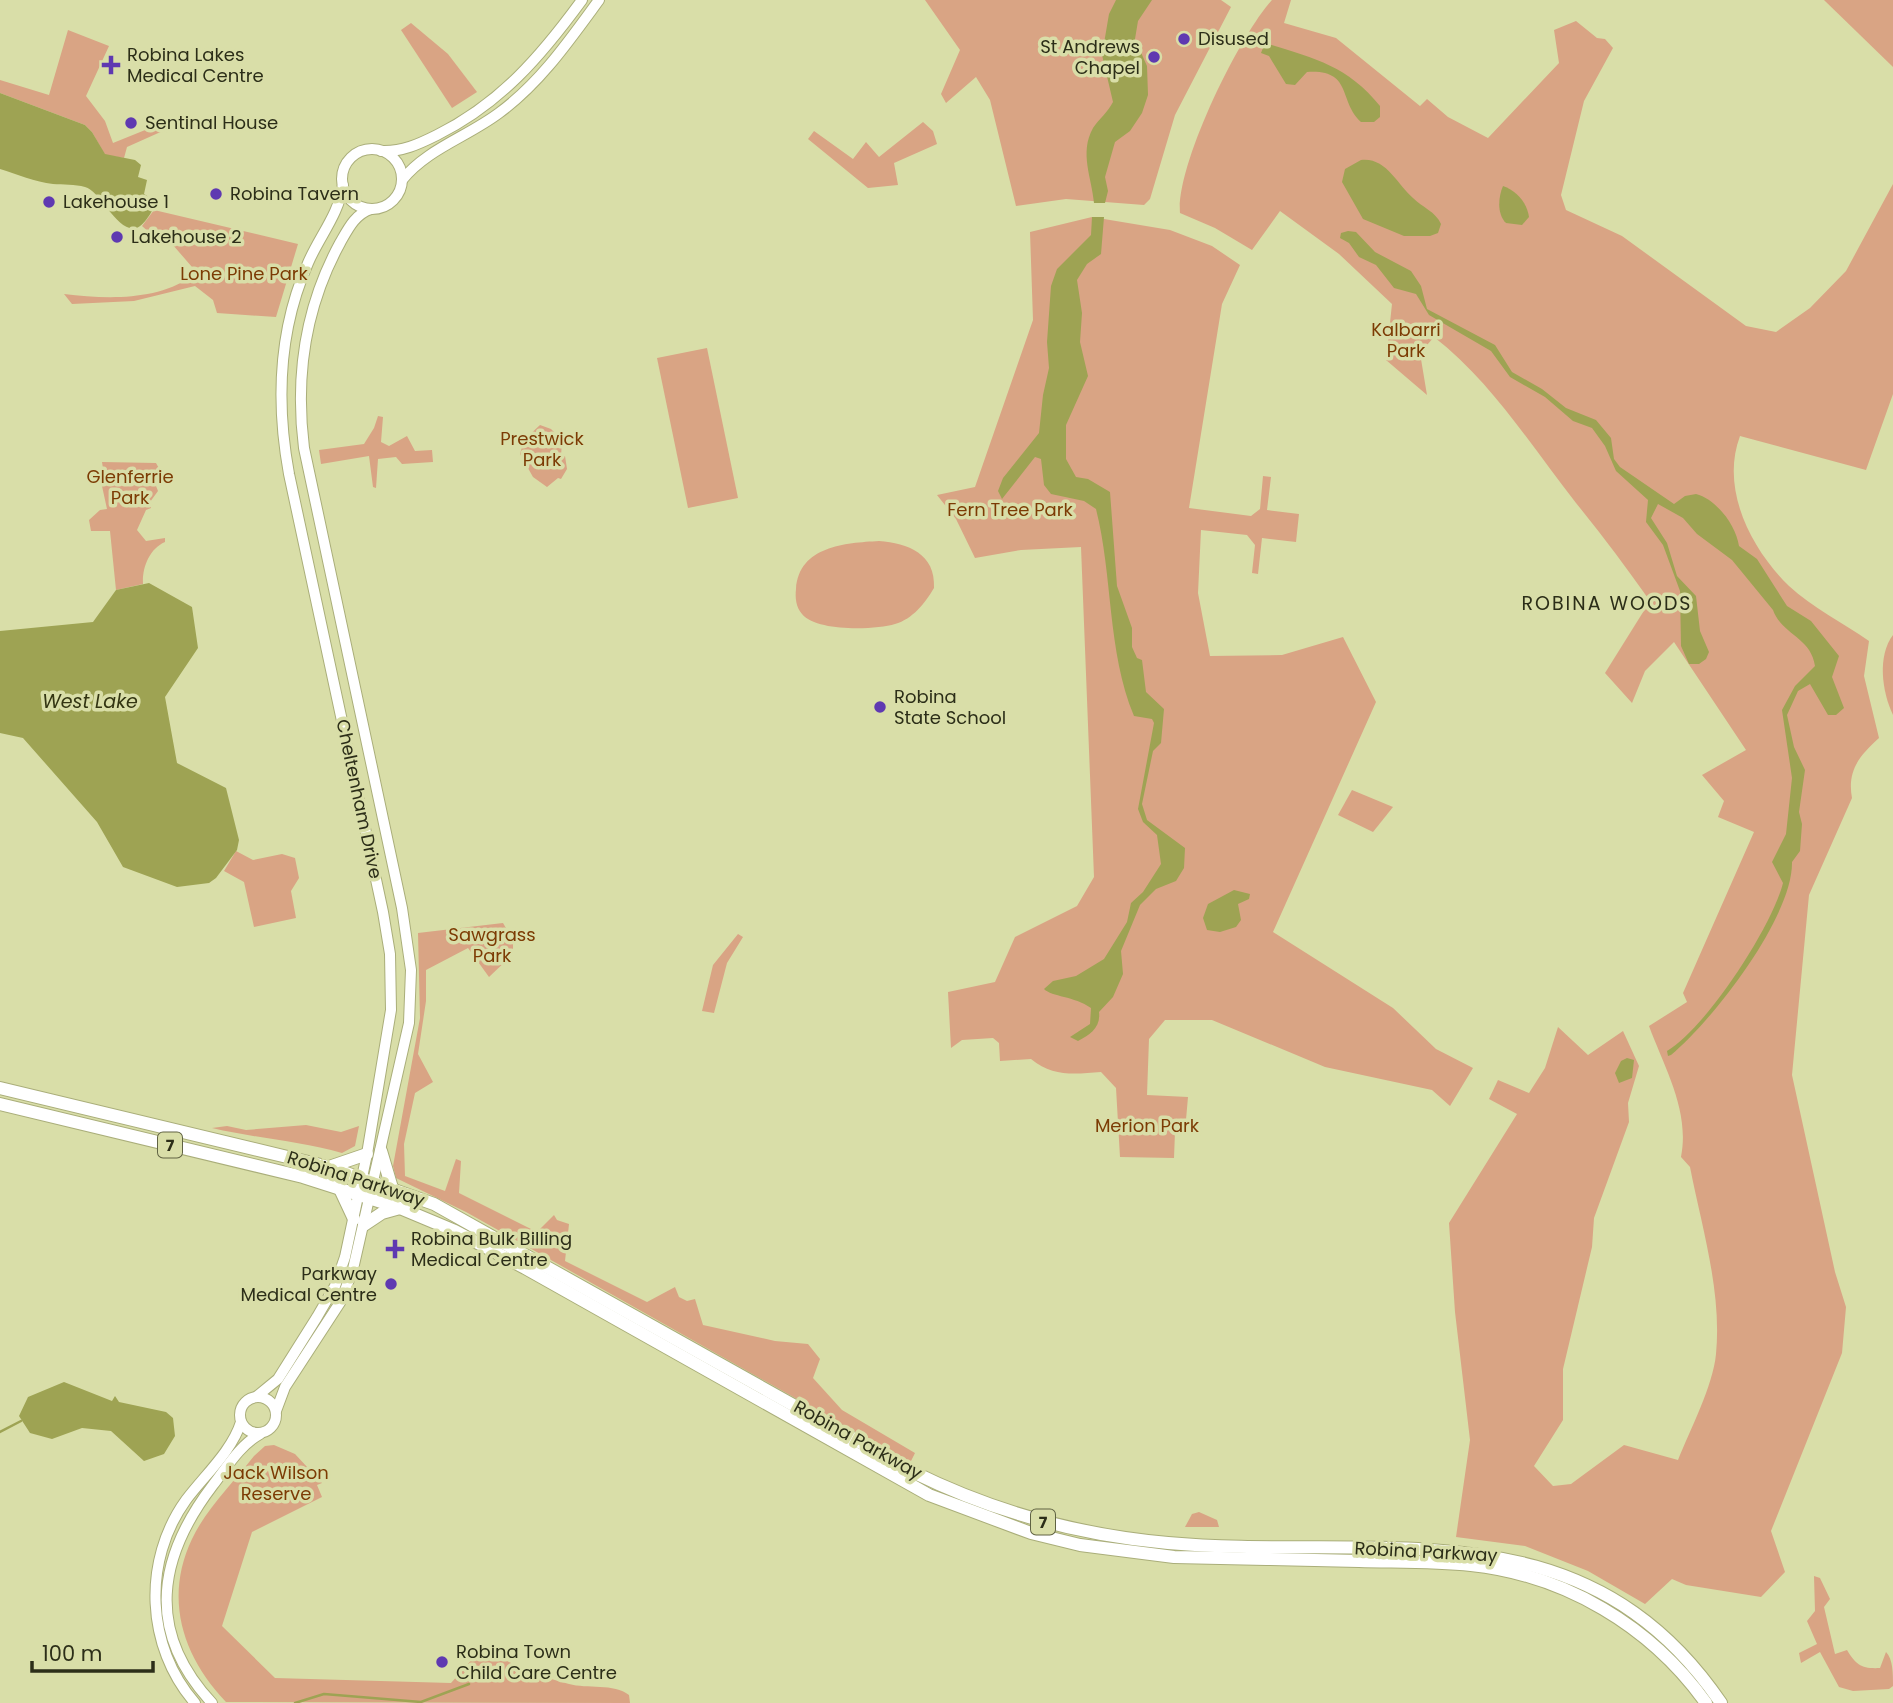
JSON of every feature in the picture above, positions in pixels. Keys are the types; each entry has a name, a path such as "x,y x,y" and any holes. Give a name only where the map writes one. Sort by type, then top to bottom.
{"main road":[{"path":"582,0 532,65 485,107 415,145 381,151 365,150 352,157 344,170 343,185 351,200 371,209 391,202 397,195 402,180 428,155 480,127 522,94 551,65 599,0"},
{"path":"381,151 396,162 402,180"},
{"name":"Cheltenham Drive","path":"343,185 339,205 312,253 295,296 282,359 281,413 289,474 390,954 391,1010 367,1154 369,1179"},
{"name":"Cheltenham Drive","path":"276,1411 285,1387 347,1290 365,1195 382,1151 409,1023 409,951 304,448 300,401 304,348 316,298 332,258 350,225 361,213 371,209"},
{"name":"Robina Parkway","path":"0,1088 329,1167 369,1179 460,1216 913,1472 978,1501 1058,1526 1146,1541 1464,1551 1523,1561 1582,1582 1636,1614 1674,1646 1721,1703"},
{"name":"Robina Parkway","path":"0,1104 339,1187 400,1208 468,1238 880,1469 979,1516 1031,1534 1130,1553 1174,1557 1453,1564 1519,1574 1574,1593 1612,1613 1671,1661 1706,1703"},
{"path":"382,1151 392,1188"},
{"path":"329,1167 367,1154"},
{"path":"339,1187 359,1222 400,1208"},
{"name":"Cheltenham Drive","path":"256,1397 278,1379 335,1286 359,1222"},
{"path":"195,1703 175,1675 164,1649 155,1611 156,1578 163,1545 179,1510 234,1437 241,1422 243,1406 256,1397 267,1399 276,1411 273,1426 246,1442 192,1513 179,1536 168,1574 168,1612 173,1639 190,1676 212,1703"},
{"path":"241,1422 249,1431 260,1434"}],"green space":[{"path":"925,0 1221,0 1231,7 1175,115 1150,199 1144,205 1066,199 1016,206 990,100 976,77 946,103 941,94 960,50"},
{"name":"Kalbarri Park","path":"1272,0 1291,0 1284,23 1336,38 1420,106 1427,99 1448,117 1488,138 1559,63 1554,30 1576,21 1597,38 1605,39 1613,48 1584,101 1561,195 1566,210 1622,236 1746,326 1776,332 1810,308 1846,271 1893,184 1893,394 1866,470 1740,436 1735,456 1737,497 1743,517 1762,554 1798,594 1869,641 1864,676 1879,738 1856,765 1851,780 1852,798 1809,895 1792,1075 1835,1272 1846,1307 1842,1353 1771,1531 1785,1572 1761,1597 1686,1585 1672,1579 1645,1604 1588,1571 1525,1546 1456,1537 1470,1440 1455,1312 1449,1223 1517,1114 1489,1099 1498,1080 1529,1093 1545,1068 1558,1027 1588,1055 1623,1031 1639,1066 1628,1103 1629,1122 1594,1218 1592,1247 1563,1369 1563,1420 1534,1466 1553,1486 1571,1484 1624,1445 1678,1460 1706,1394 1716,1354 1714,1284 1690,1167 1681,1157 1683,1140 1679,1107 1649,1026 1687,1002 1683,993 1754,832 1718,817 1724,801 1702,775 1746,750 1674,642 1645,671 1632,703 1605,673 1650,601 1493,394 1455,355 1434,337 1420,353 1427,395 1386,360 1392,304 1339,254 1280,211 1252,250 1215,228 1180,213 1181,192 1188,165 1212,102 1243,42"},
{"path":"1824,0 1893,0 1893,67"},
{"path":"411,23 448,54 477,92 452,108 401,30"},
{"path":"68,30 109,46 86,96 105,121 113,143 165,122 165,130 127,147 124,158 105,155 85,125 0,93 0,80 49,95"},
{"path":"923,122 933,131 937,144 894,163 898,185 868,188 808,139 814,131 853,159 866,142 879,157"},
{"name":"Lone Pine Park","path":"154,210 298,244 276,317 217,313 213,300 195,286 134,301 72,304 64,294 113,297 146,294 177,285 191,277 186,273 192,267 166,237 160,242 142,226"},
{"path":"1092,217 1170,230 1212,246 1240,265 1222,304 1189,508 1251,516 1260,509 1263,476 1271,477 1267,510 1299,514 1296,542 1262,538 1258,574 1252,573 1255,545 1247,535 1201,530 1198,593 1210,656 1282,655 1343,637 1376,702 1273,932 1393,1008 1436,1049 1473,1068 1450,1106 1432,1090 1325,1067 1212,1020 1165,1020 1149,1039 1147,1095 1188,1097 1185,1131 1175,1132 1174,1158 1120,1157 1116,1088 1101,1072 1056,1072 1031,1059 1000,1061 999,1043 993,1038 962,1040 951,1048 948,992 995,982 1015,937 1077,906 1094,877 1081,547 1021,550 975,558 956,519 937,495 975,487 1033,320 1030,232"},
{"path":"707,348 738,498 688,508 657,358"},
{"path":"378,416 383,417 381,442 389,446 407,436 415,451 432,450 433,462 402,464 396,457 378,459 376,488 373,487 369,456 321,464 319,450 364,444"},
{"name":"Prestwick Park","path":"540,425 551,429 562,440 561,457 565,456 567,469 561,479 558,478 547,487 533,477 520,454 524,440"},
{"name":"Glenferrie Park","path":"102,462 156,463 161,472 156,486 158,491 150,502 151,508 146,510 137,530 146,541 165,538 165,542 155,549 148,560 143,584 116,590 110,531 91,531 89,520 100,510 107,509 102,486 105,482"},
{"path":"879,541 900,544 918,552 930,567 934,588 918,610 895,624 874,628 833,627 809,620 802,614 797,605 796,592 799,575 805,564 826,550 852,543"},
{"path":"1893,635 1893,715 1886,696 1883,663"},
{"path":"1352,790 1393,807 1373,832 1338,815"},
{"path":"236,851 253,860 282,854 295,858 299,878 291,891 296,918 254,927 244,882 224,871"},
{"name":"Sawgrass Park","path":"503,923 513,940 513,954 489,977 468,948 426,970 426,1001 418,1054 433,1082 415,1093 404,1144 405,1176 445,1191 456,1159 461,1161 459,1193 537,1232 554,1215 557,1220 569,1224 565,1261 647,1302 675,1287 679,1297 687,1301 695,1299 703,1325 775,1341 808,1344 820,1359 813,1378 842,1410 915,1453 910,1463 466,1212 396,1178 393,1166 420,1018 418,933"},
{"path":"738,934 743,937 727,963 714,1013 702,1011 713,965"},
{"path":"306,1125 341,1132 359,1126 355,1146 342,1153 212,1128 227,1126 246,1130"},
{"name":"Jack Wilson Reserve","path":"274,1445 295,1454 322,1483 317,1485 322,1497 252,1532 222,1626 275,1678 451,1683 483,1647 514,1665 546,1677 576,1685 623,1691 629,1695 630,1703 226,1702 198,1665 189,1646 182,1625 179,1583 192,1539 205,1517 254,1456 265,1446"},
{"path":"1199,1512 1217,1520 1219,1527 1185,1527 1192,1514"},
{"path":"1814,1576 1820,1578 1830,1599 1824,1607 1835,1654 1847,1650 1860,1665 1880,1668 1886,1652 1893,1671 1893,1686 1889,1689 1853,1691 1839,1687 1820,1652 1801,1663 1799,1653 1817,1644 1807,1621 1815,1611"}],"water":[{"path":"1116,0 1152,0 1138,21 1135,39 1147,66 1148,95 1142,113 1130,131 1115,142 1105,177 1108,191 1105,203 1094,203 1087,147 1093,128 1113,102 1102,55 1109,14"},
{"path":"1265,43 1314,59 1342,72 1368,92 1380,106 1380,117 1374,122 1361,122 1354,114 1338,81 1322,72 1307,72 1295,85 1286,84 1269,56 1261,53"},
{"path":"0,93 85,125 105,154 135,160 141,165 138,177 147,180 144,194 155,201 146,220 138,227 130,228 122,224 92,191 85,187 46,183 0,169"},
{"path":"1361,160 1370,160 1384,167 1413,198 1439,220 1441,224 1438,233 1430,236 1404,236 1363,219 1342,182 1345,169"},
{"path":"1503,186 1517,194 1524,202 1529,217 1522,225 1506,223 1501,215 1499,201"},
{"path":"1092,217 1104,217 1101,254 1087,264 1077,280 1082,313 1080,342 1088,376 1066,425 1066,459 1076,477 1088,479 1110,492 1117,586 1132,628 1132,647 1137,658 1142,660 1146,692 1164,709 1161,743 1153,751 1142,804 1147,820 1185,848 1184,868 1176,881 1156,889 1140,905 1121,951 1123,974 1113,997 1099,1012 1094,1030 1078,1041 1070,1037 1090,1024 1091,1008 1044,989 1053,981 1076,976 1104,959 1127,922 1131,903 1143,892 1161,864 1157,835 1143,822 1138,809 1154,723 1152,719 1134,716 1125,691 1096,509 1084,501 1051,494 1044,485 1041,459 1035,457 1002,499 998,491 1003,478 1039,433 1049,368 1047,342 1051,286 1057,269 1091,235"},
{"path":"1356,232 1375,252 1411,271 1421,286 1427,309 1495,345 1512,372 1542,389 1566,408 1596,420 1611,438 1614,459 1620,467 1674,504 1685,496 1696,494 1718,507 1734,530 1739,546 1757,559 1787,606 1811,621 1839,656 1832,677 1844,708 1836,715 1828,715 1810,684 1798,691 1787,715 1794,747 1805,770 1799,812 1802,824 1800,851 1792,862 1789,885 1779,910 1748,966 1728,993 1708,1018 1671,1055 1668,1056 1667,1051 1700,1021 1736,975 1766,925 1783,883 1772,862 1786,834 1792,778 1782,710 1795,686 1815,666 1812,656 1802,642 1777,618 1732,560 1697,534 1683,518 1658,504 1651,518 1667,543 1677,576 1696,596 1700,631 1709,652 1706,659 1699,664 1689,664 1681,646 1680,591 1663,545 1646,522 1648,500 1616,471 1605,446 1592,428 1573,421 1545,397 1510,377 1491,351 1429,315 1416,294 1394,288 1376,265 1359,257 1349,243 1340,238 1341,233"},
{"name":"West Lake","path":"149,583 192,607 198,648 165,697 177,763 226,788 239,840 237,850 216,878 209,883 177,887 123,867 97,822 23,738 0,733 0,631 93,622 116,590"},
{"path":"1234,890 1250,894 1249,899 1238,904 1241,920 1236,927 1220,932 1207,930 1203,918 1208,904"},
{"path":"1627,1058 1634,1060 1632,1078 1619,1083 1615,1073 1621,1061"},
{"path":"64,1382 112,1401 115,1396 119,1402 166,1412 173,1418 175,1436 164,1454 144,1461 111,1431 82,1428 52,1439 30,1433 19,1416 28,1397"}],"waterway":[{"path":"0,1432 21,1421"},
{"path":"295,1703 324,1694 421,1702 469,1684"}],"place":[{"name":"Disused","path":"1184,39"},
{"name":"St Andrews Chapel","path":"1154,57"},
{"name":"Robina Lakes Medical Centre","path":"111,65"},
{"name":"Sentinal House","path":"131,123"},
{"name":"Robina Tavern","path":"216,194"},
{"name":"Lakehouse 1","path":"49,202"},
{"name":"Lakehouse 2","path":"117,237"},
{"name":"Robina State School","path":"880,707"},
{"name":"Robina Bulk Billing Medical Centre","path":"395,1249"},
{"name":"Parkway Medical Centre","path":"391,1284"},
{"name":"Robina Town Child Care Centre","path":"442,1662"}],"district":[{"name":"ROBINA WOODS","path":"1607,603"}],"park label":[{"name":"Fern Tree Park","path":"1010,510"},
{"name":"Merion Park","path":"1147,1126"}]}
